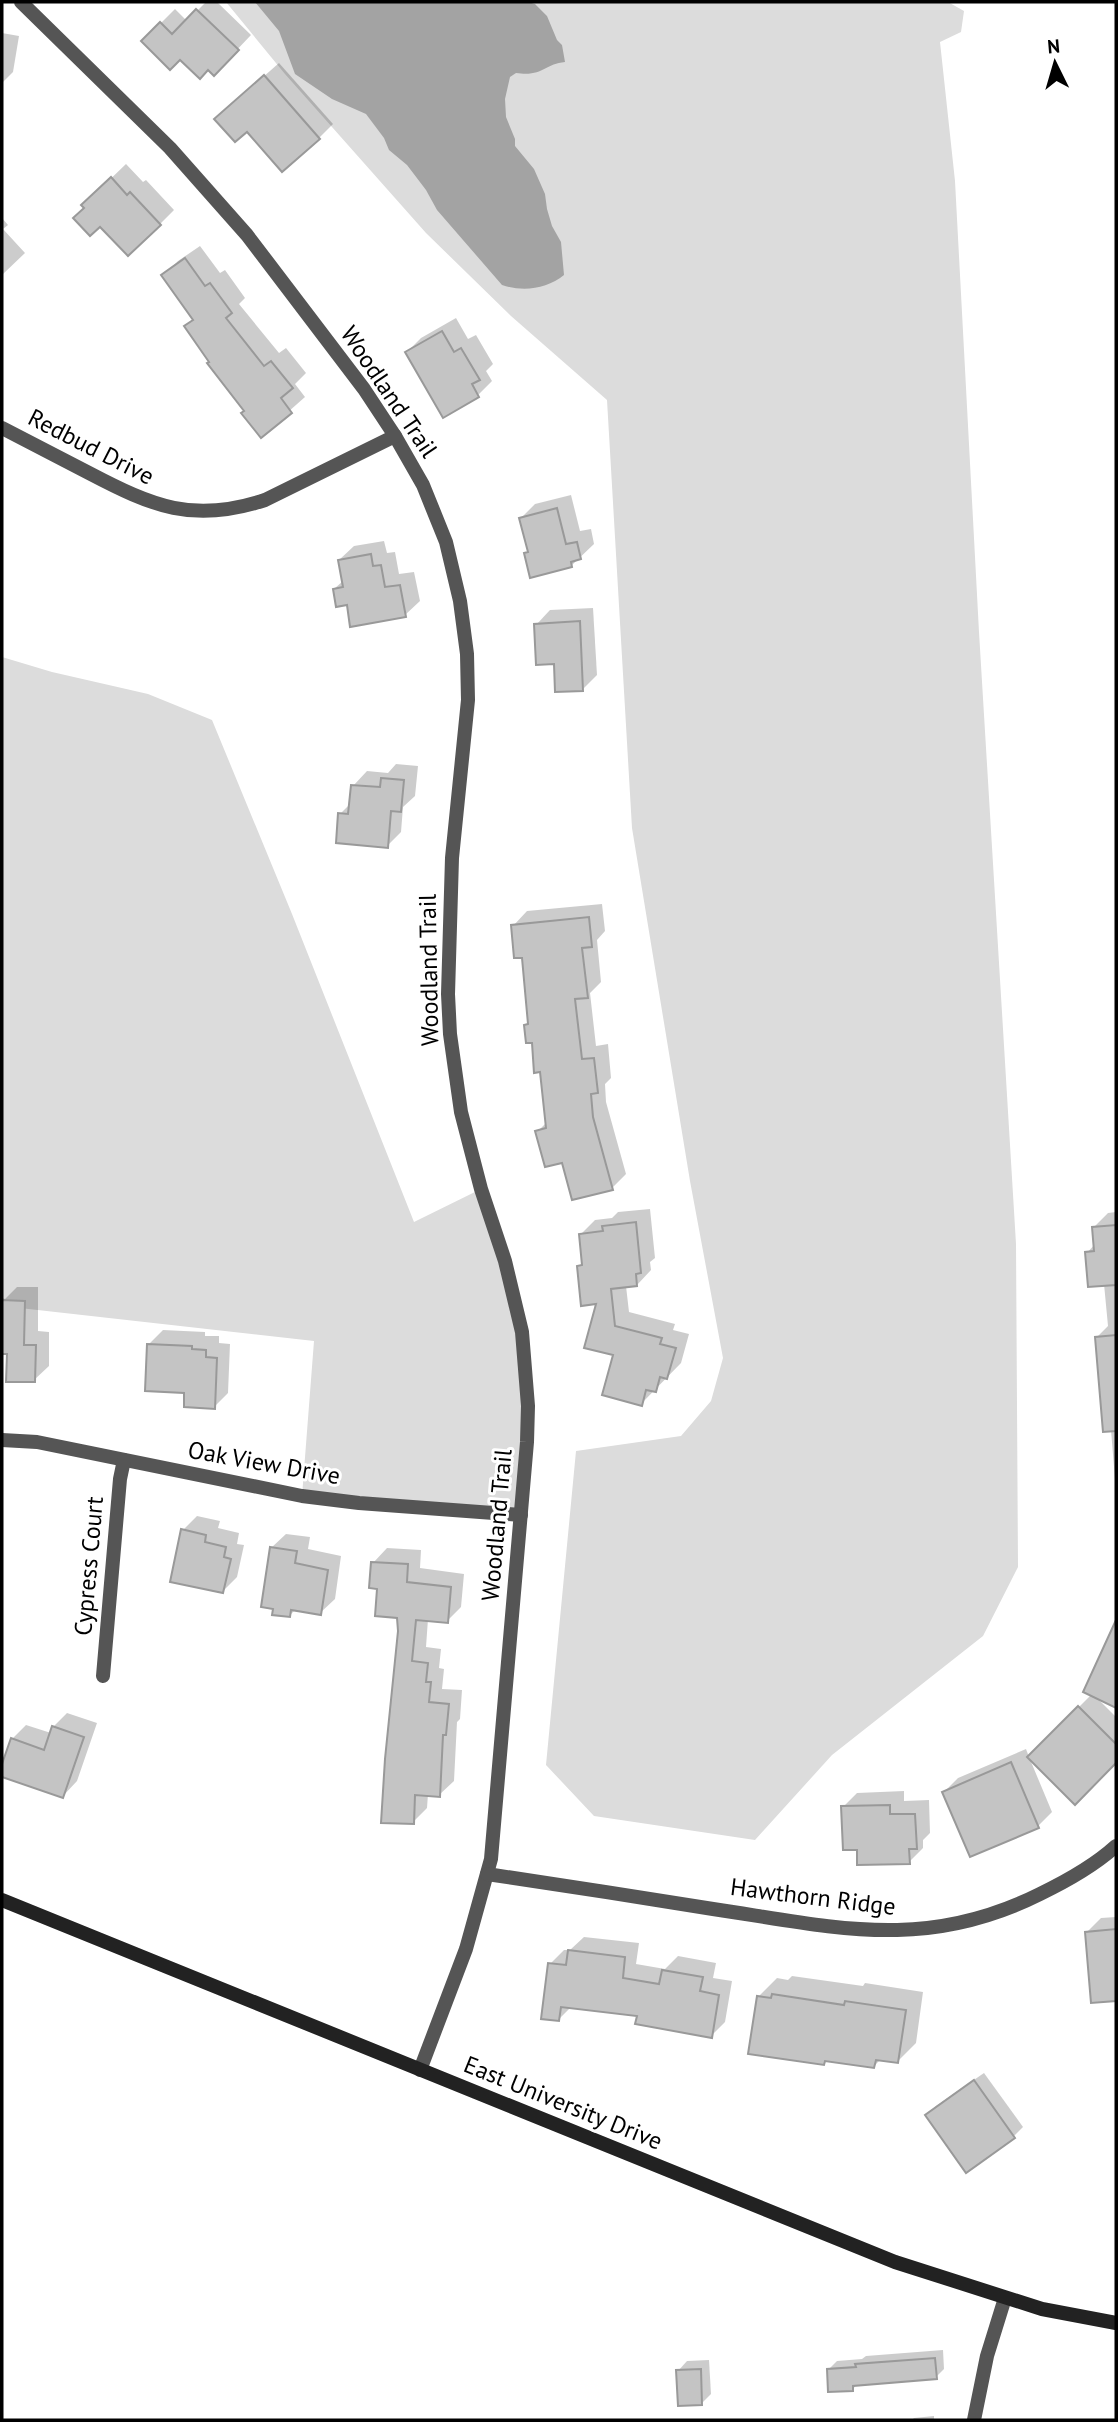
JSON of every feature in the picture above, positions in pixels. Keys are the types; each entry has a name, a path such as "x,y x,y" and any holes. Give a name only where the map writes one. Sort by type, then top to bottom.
{"main road":[{"name":"East University Drive","path":"2,1900 895,2262 1005,2298 1079,2317 1116,2323"}],"street":[{"name":"Woodland Trail","path":"20,2 170,148 209,191 247,235 364,389 423,485 446,542 460,601 467,654 468,700 451,872 449,1021 461,1112 481,1189 505,1261 522,1332 528,1406 491,1859 466,1949 421,2070"},
{"name":"Redbud Drive","path":"2,428 150,503 208,512 265,500 395,436"},
{"name":"Oak View Drive","path":"2,1440 37,1442 302,1496 521,1515"},
{"name":"Cypress Court","path":"103,1676 120,1479 124,1460"},
{"name":"Hawthorn Ridge","path":"487,1874 856,1930 909,1931 945,1927 995,1914 1067,1881 1116,1846"},
{"path":"974,2420 987,2356 1005,2298"}],"shaded area":[{"path":"226,2 948,2 964,11 961,32 940,42 955,181 1016,1244 1018,1567 983,1636 832,1755 755,1840 594,1816 546,1765 576,1451 681,1436 711,1401 723,1358 690,1181 632,828 607,400 511,316 426,233 285,74"},
{"path":"255,2 535,4 547,16 557,40 562,45 565,62 538,72 516,73 510,77 505,99 506,117 515,146 534,169 545,194 552,226 561,242 564,275 534,288 502,285 437,210 407,165 389,150 384,138 366,114 332,99 295,74 279,31"},
{"path":"2,657 52,672 148,694 212,720 414,1222 481,1189 526,1369 521,1515 302,1496 314,1341 2,1306"}],"building":[{"path":"196,9 239,50 214,76 208,70 200,79 180,60 170,70 141,41 160,22 172,34"},
{"path":"264,75 320,139 282,172 247,132 235,142 214,119"},
{"path":"111,177 127,195 130,192 161,225 128,256 100,227 90,236 73,218 84,208 81,205"},
{"path":"185,258 205,286 210,283 232,313 226,318 264,366 271,361 293,388 281,398 292,413 261,438 241,413 244,411 207,363 209,362 184,326 193,320 161,275"},
{"path":"442,331 454,352 461,348 480,380 472,384 479,397 443,418 405,352"},
{"path":"557,508 566,544 577,542 581,559 571,562 572,567 530,578 524,553 528,552 519,518"},
{"path":"371,554 373,566 381,565 385,587 400,585 406,617 350,627 347,605 336,607 333,589 343,587 338,560"},
{"path":"580,621 583,691 555,692 554,664 536,665 534,624"},
{"path":"381,778 404,780 401,812 391,811 388,848 336,843 338,813 348,814 351,785 380,787"},
{"path":"589,917 592,947 582,948 588,998 575,999 582,1059 594,1058 598,1093 591,1094 593,1117 613,1190 572,1200 562,1163 545,1167 535,1131 546,1128 540,1072 534,1073 532,1043 526,1043 524,1025 528,1024 522,958 514,958 511,925"},
{"path":"636,1222 641,1273 636,1274 637,1286 611,1289 615,1326 662,1338 660,1344 676,1348 667,1379 660,1377 656,1392 646,1390 642,1406 602,1395 613,1355 584,1348 596,1304 581,1306 577,1266 582,1265 579,1234 603,1231 602,1226"},
{"path":"1116,1225 1116,1285 1088,1287 1085,1252 1094,1251 1092,1227"},
{"path":"2,1300 25,1301 24,1345 36,1345 35,1382 6,1382 7,1354 2,1354"},
{"path":"1116,1335 1116,1431 1103,1432 1095,1337"},
{"path":"147,1344 192,1346 192,1349 206,1350 206,1357 217,1358 215,1409 184,1407 184,1393 145,1391"},
{"path":"181,1529 206,1535 205,1542 226,1547 224,1557 231,1559 223,1593 170,1582"},
{"path":"270,1547 297,1551 295,1563 328,1570 321,1615 291,1610 290,1617 272,1615 273,1609 261,1607"},
{"path":"371,1562 408,1564 407,1582 451,1587 448,1623 416,1620 412,1661 428,1663 426,1682 431,1682 429,1702 449,1704 446,1735 443,1735 440,1797 415,1795 414,1824 381,1823 398,1631 397,1618 375,1616 377,1589 369,1588"},
{"path":"1116,1620 1116,1708 1083,1692"},
{"path":"1078,1706 1116,1744 1116,1763 1075,1805 1027,1757"},
{"path":"52,1726 84,1737 63,1798 2,1777 2,1764 11,1738 44,1750"},
{"path":"1011,1762 1039,1828 970,1857 942,1792"},
{"path":"890,1805 890,1814 915,1814 917,1849 909,1849 910,1864 857,1865 857,1850 843,1850 841,1806"},
{"path":"1116,1929 1116,2001 1091,2003 1085,1932"},
{"path":"568,1950 625,1957 623,1978 659,1984 662,1970 703,1977 700,1991 719,1995 712,2038 635,2024 637,2016 561,2007 559,2021 541,2019 548,1963 566,1965"},
{"path":"772,1994 844,2005 845,2001 906,2010 898,2063 876,2060 874,2068 825,2061 824,2065 748,2054 757,1996 771,1998"},
{"path":"974,2080 1015,2138 966,2173 925,2115"},
{"path":"935,2358 937,2379 853,2386 853,2391 828,2392 827,2369 856,2367 855,2364"},
{"path":"701,2369 702,2405 678,2406 676,2370"}]}
